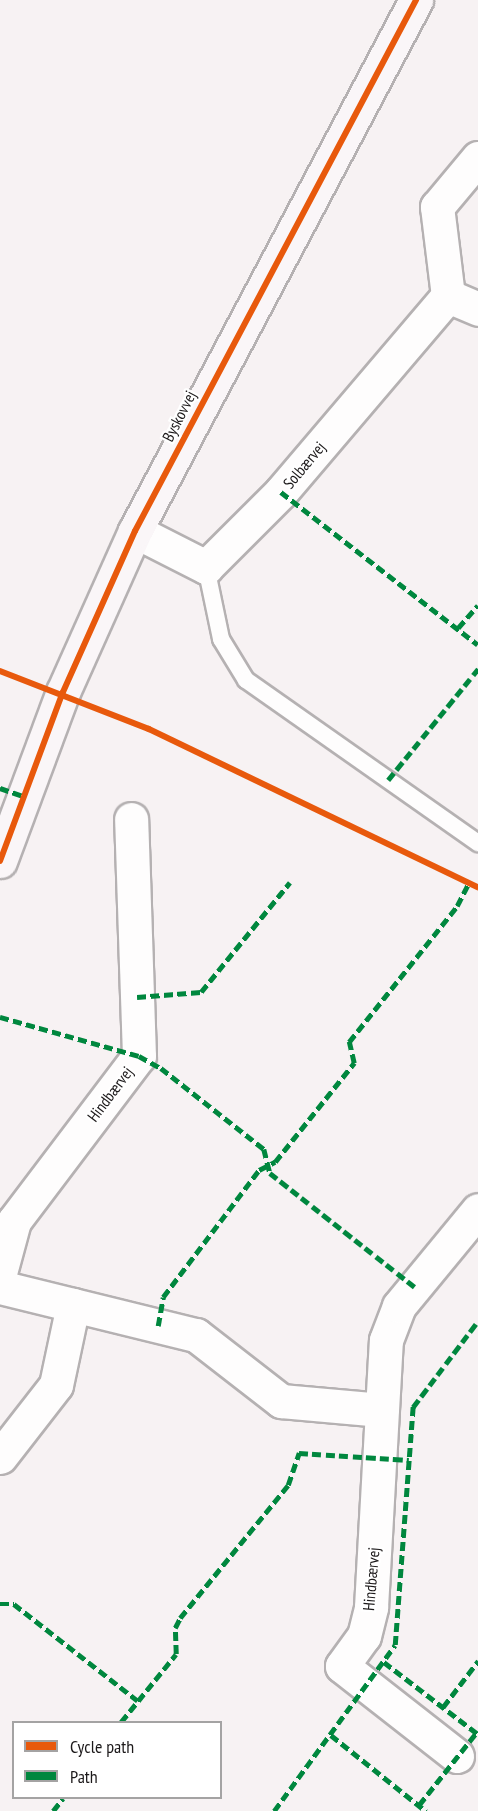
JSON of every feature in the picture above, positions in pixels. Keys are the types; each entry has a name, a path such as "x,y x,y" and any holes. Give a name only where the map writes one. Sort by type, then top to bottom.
{"main road":[{"name":"Byskovvej","path":"0,861 63,692 135,531 416,0"}],"street":[{"path":"478,158 437,207 448,296 478,309"},
{"name":"Solbærvej","path":"206,567 281,492 448,296"},
{"path":"135,531 206,567"},
{"name":"Hindbærvej","path":"0,1273 14,1221 139,1056 131,819"},
{"name":"Hindbærvej","path":"457,1756 342,1666 364,1636 371,1607 386,1340 399,1306 478,1210"},
{"path":"0,1287 196,1335 281,1401 381,1410"},
{"path":"0,1457 56,1385 73,1305"}],"lane":[{"path":"206,567 221,639 246,680 478,843"}],"marked path":[{"path":"281,492 478,645"},
{"path":"458,628 478,605"},
{"path":"388,780 478,669"},
{"path":"0,788 23,796"},
{"path":"137,997 201,992 290,882"},
{"path":"158,1326 163,1297 259,1170 275,1162 354,1063 349,1042 457,906 468,884"},
{"path":"0,1017 139,1056 161,1068 264,1149 270,1173 415,1287"},
{"path":"274,1811 395,1645 413,1407 478,1321"},
{"path":"122,1721 176,1654 175,1628 180,1618 288,1485 299,1453 409,1460"},
{"path":"0,1604 14,1604 138,1701"},
{"path":"443,1707 478,1661"},
{"path":"384,1662 478,1734"},
{"path":"419,1805 476,1733"},
{"path":"331,1735 426,1811"},
{"path":"53,1811 62,1799"}],"cycle path":[{"path":"0,861 63,692 135,531 416,0"},
{"path":"0,671 149,729 478,887"}]}
